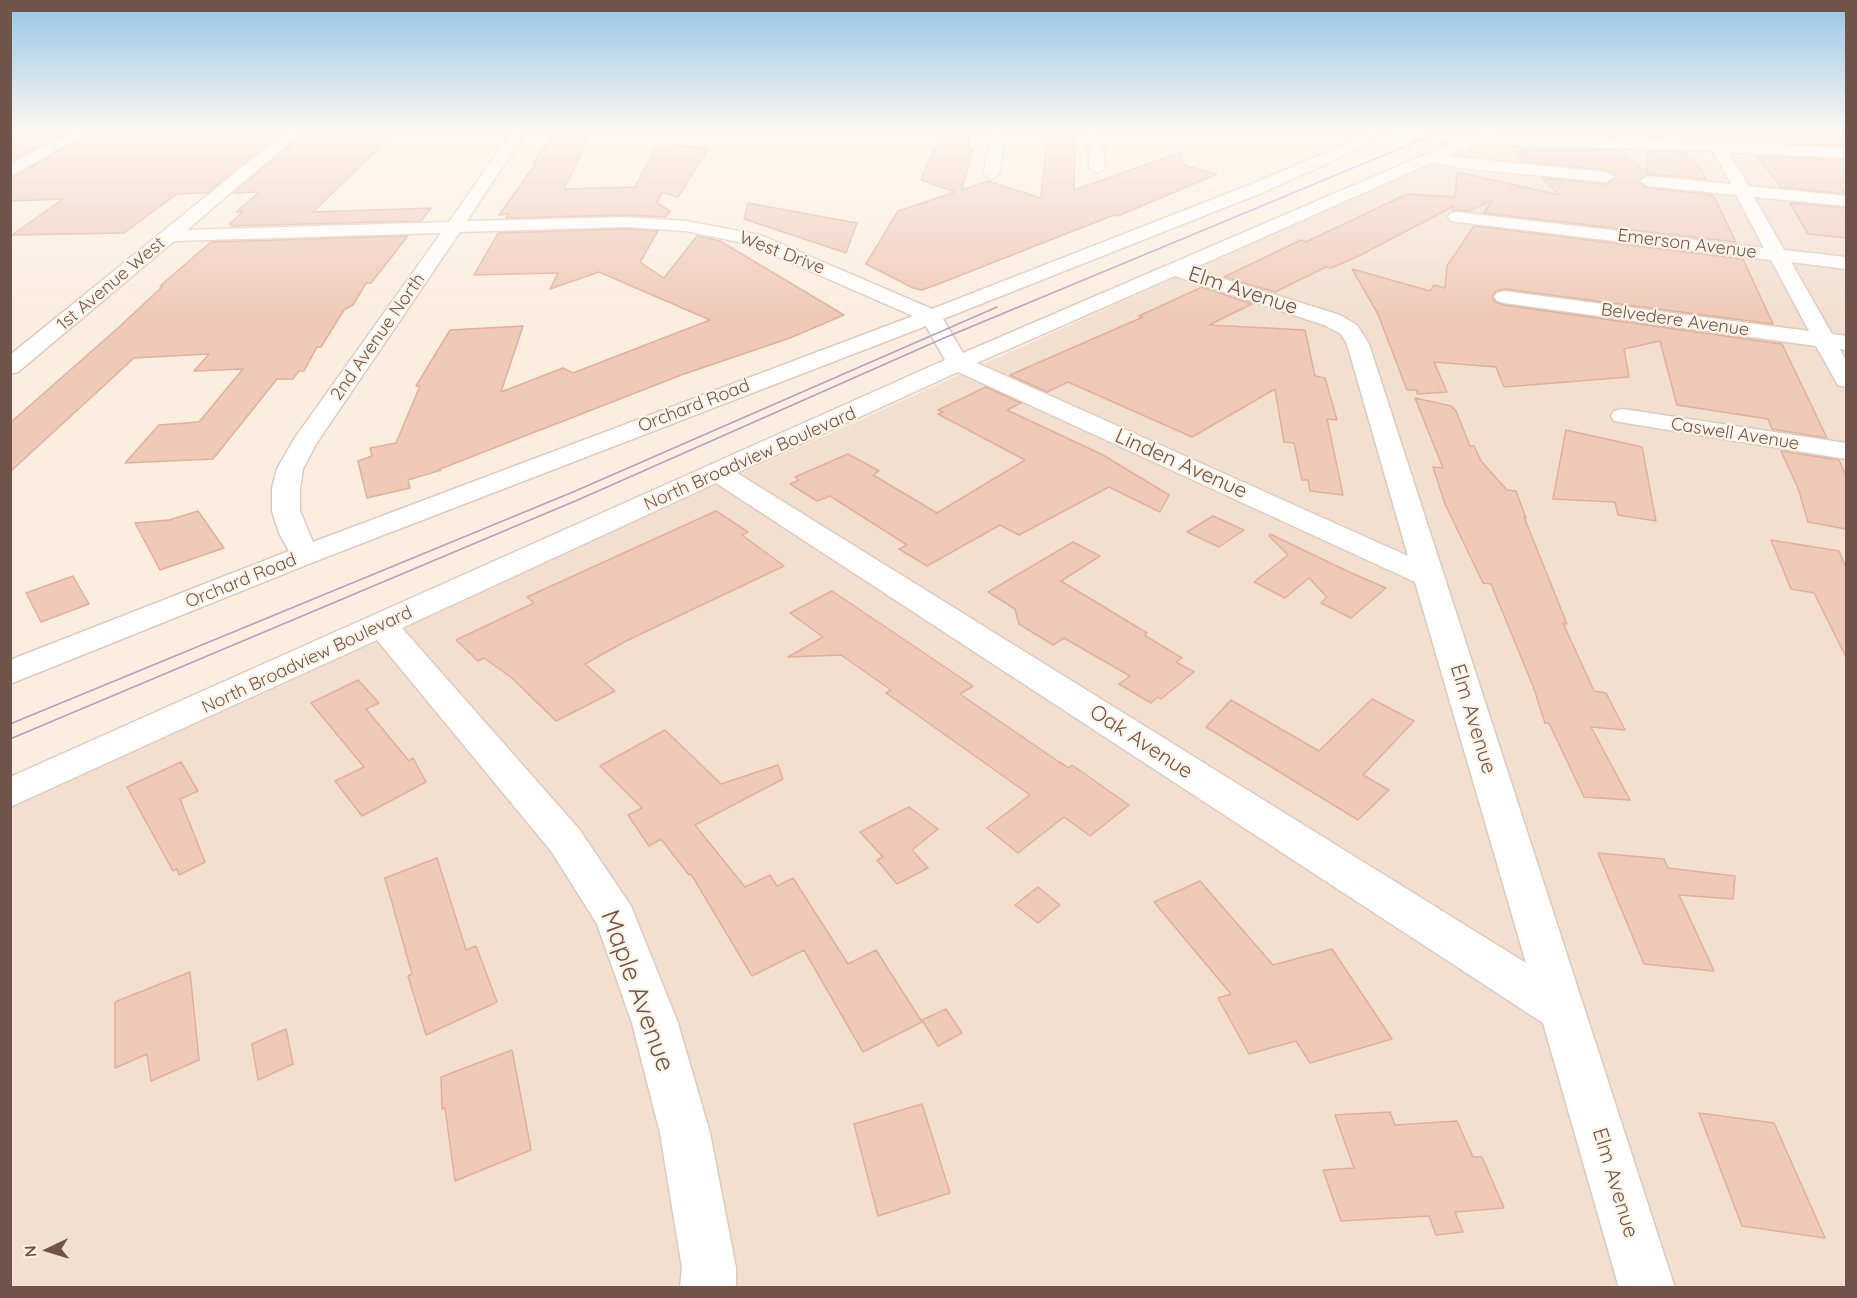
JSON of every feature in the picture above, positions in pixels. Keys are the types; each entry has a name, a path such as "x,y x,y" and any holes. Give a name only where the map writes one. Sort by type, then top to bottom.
{"street":[{"name":"1st Avenue West","path":"10,367 222,192"},
{"name":"2nd Avenue North","path":"306,555 293,533 286,511 286,488 290,469 303,444 478,192"},
{"name":"Orchard Road","path":"10,673 306,555 937,327 1252,192"},
{"name":"North Broadview Boulevard","path":"10,793 958,363 1351,192"},
{"path":"1744,192 1846,380"},
{"path":"1758,192 1846,201"},
{"name":"Emerson Avenue","path":"1456,217 1846,263"},
{"name":"West Drive","path":"168,236 625,222 686,226 728,232 770,245 937,327"},
{"name":"Elm Avenue","path":"1173,269 1332,320 1349,330 1358,344 1647,1287"},
{"name":"Belvedere Avenue","path":"1504,297 1846,343"},
{"path":"937,327 958,363"},
{"name":"Linden Avenue","path":"958,363 1430,577"},
{"name":"Caswell Avenue","path":"1623,416 1846,451"},
{"name":"Oak Avenue","path":"718,473 1563,1011"},
{"name":"Maple Avenue","path":"382,625 565,840 616,918 655,1023 685,1133 709,1268 708,1287"}],"shaded area":[{"path":"1365,192 1846,192 1846,1287 11,1287 10,804"}],"building":[{"path":"10,192 209,192 177,194 124,233 12,235 63,199 10,201"},
{"path":"236,192 334,192 313,212 431,208 421,221 230,226 233,224 229,224 243,212 236,212 259,192 234,193"},
{"path":"516,192 681,192 678,197 662,192 657,203 670,211 666,217 625,215 506,218 508,214 499,215"},
{"path":"955,192 1021,192 1041,198 1042,192 1176,192 1118,216 1114,215 922,290 913,288 866,264 898,211"},
{"path":"1455,192 1544,192 1559,195 1556,192 1681,192 1713,195 1736,242 1484,213 1492,201 1468,211 1453,210 1454,206 1359,256 1331,268 1326,267 1275,292 1224,277 1301,240 1306,242 1407,194 1455,197"},
{"path":"1823,192 1844,192 1845,194"},
{"path":"748,203 857,223 846,253 744,219"},
{"path":"1790,203 1846,208 1846,238 1808,234"},
{"path":"1474,226 1743,259 1773,324 1504,289 1496,291 1492,297 1495,302 1504,305 1782,344 1827,438 1772,429 1768,419 1677,405 1660,341 1624,349 1629,377 1504,387 1496,367 1434,362 1447,392 1417,394 1417,390 1407,390 1378,314 1352,269 1430,291 1434,285 1445,288 1447,266"},
{"path":"625,229 658,231 640,262 664,278 697,236 720,241 844,315 790,338 684,374 441,470 408,480 410,488 367,498 358,461 372,456 370,448 396,443 420,386 416,386 450,330 523,326 501,392 563,368 573,373 710,320 599,272 550,289 558,273 474,275 498,233"},
{"path":"408,236 371,283 366,283 353,305 344,310 321,347 317,347 304,371 299,371 293,379 277,379 213,459 125,463 159,425 199,422 243,369 194,371 209,354 134,358 10,472 10,423 211,242"},
{"path":"1202,287 1252,304 1209,325 1305,330 1315,376 1325,378 1337,420 1327,419 1343,495 1310,491 1308,480 1302,480 1294,443 1284,442 1275,389 1192,437 1068,382 1047,392 1010,375 1143,317 1139,316"},
{"path":"986,387 1021,403 1007,410 1103,455 1169,495 1160,512 1109,487 1019,535 1000,525 927,566 899,549 907,545 830,496 817,501 790,484 799,480 795,477 848,454 879,471 873,475 937,513 1025,460 938,414 943,412 938,410"},
{"path":"1415,398 1451,406 1456,411 1470,446 1474,446 1481,461 1507,490 1516,491 1526,518 1524,517 1567,624 1563,623 1594,691 1606,693 1625,730 1591,727 1630,800 1584,797 1549,723 1545,723 1533,686 1491,584 1483,583 1445,504 1433,467 1443,468"},
{"path":"1566,430 1642,447 1656,521 1618,515 1615,502 1553,499"},
{"path":"1781,451 1839,460 1846,476 1846,529 1808,522 1798,488"},
{"path":"198,511 224,548 160,570 135,523 169,520"},
{"path":"716,511 748,532 742,535 784,566 626,641 585,664 615,691 556,721 512,678 484,658 478,661 456,640 534,603 527,597"},
{"path":"1213,516 1244,530 1219,547 1187,532"},
{"path":"1270,534 1386,588 1351,618 1321,603 1327,597 1309,578 1285,598 1254,582 1288,555 1269,536"},
{"path":"1771,540 1839,551 1846,568 1846,657 1814,593 1791,589"},
{"path":"1073,542 1100,556 1061,581 1147,633 1144,635 1182,658 1176,662 1194,672 1161,699 1158,697 1151,703 1119,684 1130,676 1064,638 1053,645 1019,624 1015,609 988,592"},
{"path":"73,576 89,604 41,622 26,593"},
{"path":"832,591 973,686 960,694 1059,762 1069,768 1072,765 1129,805 1090,836 1064,817 1018,853 987,828 1030,795 886,693 891,690 841,655 788,657 823,637 790,613"},
{"path":"358,680 379,703 366,709 409,761 413,758 426,782 362,816 335,781 364,767 311,703"},
{"path":"1372,699 1414,721 1363,775 1389,790 1358,820 1206,727 1231,700 1319,751"},
{"path":"665,730 721,784 778,765 783,779 695,825 745,887 770,875 777,886 793,878 848,964 876,950 922,1022 863,1052 804,950 752,976 691,874 689,875 661,839 649,846 628,815 642,808 600,766"},
{"path":"181,762 198,791 180,799 205,862 179,875 177,869 173,871 127,787"},
{"path":"909,807 938,829 912,850 928,868 897,884 877,860 883,857 860,832"},
{"path":"1598,853 1664,859 1668,868 1735,876 1733,899 1679,895 1714,971 1644,964"},
{"path":"437,858 466,950 476,946 497,1002 426,1035 408,976 412,974 385,878"},
{"path":"1200,881 1273,965 1332,949 1392,1039 1310,1063 1296,1041 1249,1054 1218,998 1231,994 1154,902"},
{"path":"1038,887 1060,905 1038,923 1015,905"},
{"path":"190,972 199,1060 151,1081 147,1054 115,1068 115,1002"},
{"path":"946,1009 962,1033 938,1046 922,1020"},
{"path":"286,1029 293,1064 258,1080 252,1044"},
{"path":"512,1050 531,1150 455,1181 445,1108 442,1109 441,1077"},
{"path":"922,1104 950,1193 878,1216 854,1124"},
{"path":"1390,1112 1395,1125 1457,1121 1473,1157 1482,1157 1504,1208 1455,1212 1463,1232 1436,1235 1429,1216 1341,1221 1323,1170 1354,1168 1335,1115"},
{"path":"1699,1113 1774,1123 1825,1238 1742,1226"}],"tram line":[{"path":"10,739 580,499 944,338 1296,192"},
{"path":"10,724 573,492 997,307"}]}
